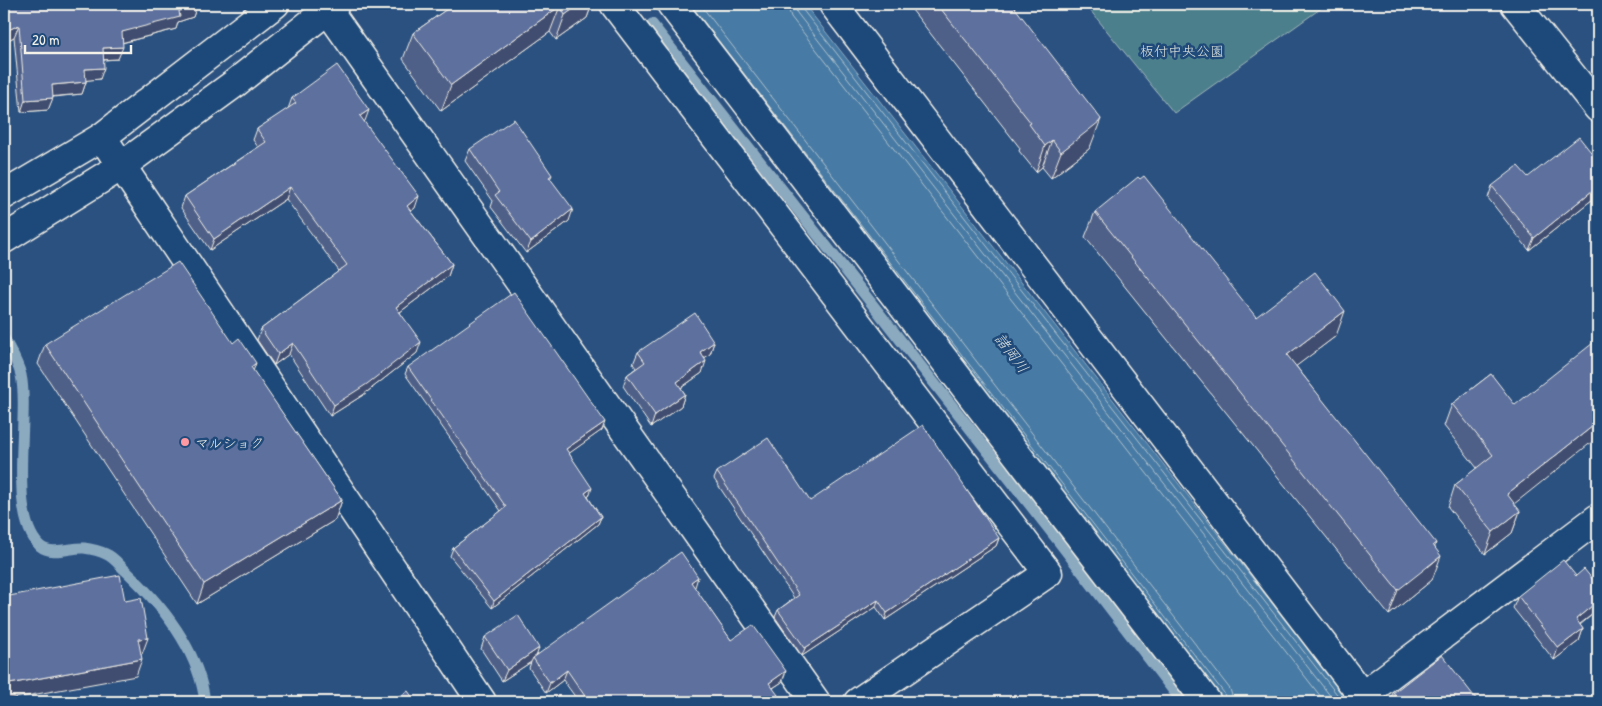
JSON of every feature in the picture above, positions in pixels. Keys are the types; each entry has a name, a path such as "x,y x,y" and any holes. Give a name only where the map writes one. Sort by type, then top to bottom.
{"street":[{"path":"4,195 102,137 275,4"},
{"path":"614,4 1048,573 858,702"},
{"path":"671,4 1208,702"},
{"path":"833,4 990,212 1364,699 1597,521"},
{"path":"1515,4 1598,108"},
{"path":"4,239 120,167 234,84 331,7 816,702"},
{"path":"102,137 120,167 482,702"}],"green space":[{"name":"板付中央公園","path":"1085,4 1327,4 1174,113"}],"water":[{"name":"諸岡川","path":"676,4 804,4 1349,702 1217,702"}],"building":[{"path":"4,4 197,5 179,11 180,17 122,32 123,47 103,48 104,68 85,69 86,82 52,85 53,98 25,100 19,25 4,32"},
{"path":"454,4 580,4 565,15 560,6 451,85 413,33"},
{"path":"937,4 1012,4 1101,119 1099,122 1061,152 1052,140 1045,146 1029,124 1031,123"},
{"path":"337,65 369,110 360,116 419,196 407,206 452,264 396,307 421,342 367,384 334,405 293,343 278,354 261,329 347,265 290,187 214,239 185,196 266,142 257,129 296,103 292,98"},
{"path":"514,119 552,175 549,177 573,209 531,242 495,195 499,192 470,149"},
{"path":"1579,137 1598,161 1598,186 1534,238 1492,186 1518,166 1528,177"},
{"path":"1144,176 1256,317 1315,272 1345,311 1287,355 1436,543 1433,545 1441,556 1398,590 1095,212 1138,177 1140,179"},
{"name":"マルショク","path":"178,262 233,343 239,338 256,363 251,367 342,500 204,584 45,344"},
{"path":"514,292 605,422 566,449 592,488 585,493 601,517 494,601 453,548 506,507 408,367"},
{"path":"695,313 714,342 700,352 706,361 677,382 685,394 655,415 627,375 645,362 638,352"},
{"path":"1598,339 1598,422 1507,494 1520,511 1493,532 1455,485 1493,455 1452,404 1491,374 1515,405"},
{"path":"923,425 999,538 887,613 878,600 805,648 778,610 799,595 717,472 768,438 810,501"},
{"path":"681,552 698,577 691,582 731,640 753,625 786,671 769,683 778,695 767,702 589,702 567,670 550,683 533,658"},
{"path":"1563,560 1576,576 1584,569 1598,586 1598,601 1576,619 1583,629 1558,648 1518,596"},
{"path":"120,575 125,601 141,598 148,638 138,639 142,659 4,685 4,597"},
{"path":"518,615 539,648 507,670 485,637"},
{"path":"1442,655 1477,700 1474,702 1400,702 1393,693"},
{"path":"408,691 416,702 391,702"}],"waterway":[{"path":"652,24 1056,538 1182,702"},
{"path":"4,338 21,375 23,393 22,489 24,512 30,531 40,546 45,549 56,551 87,548 112,557 153,599 177,630 195,665 205,702"}],"place":[{"name":"マルショク","path":"185,442"}]}
